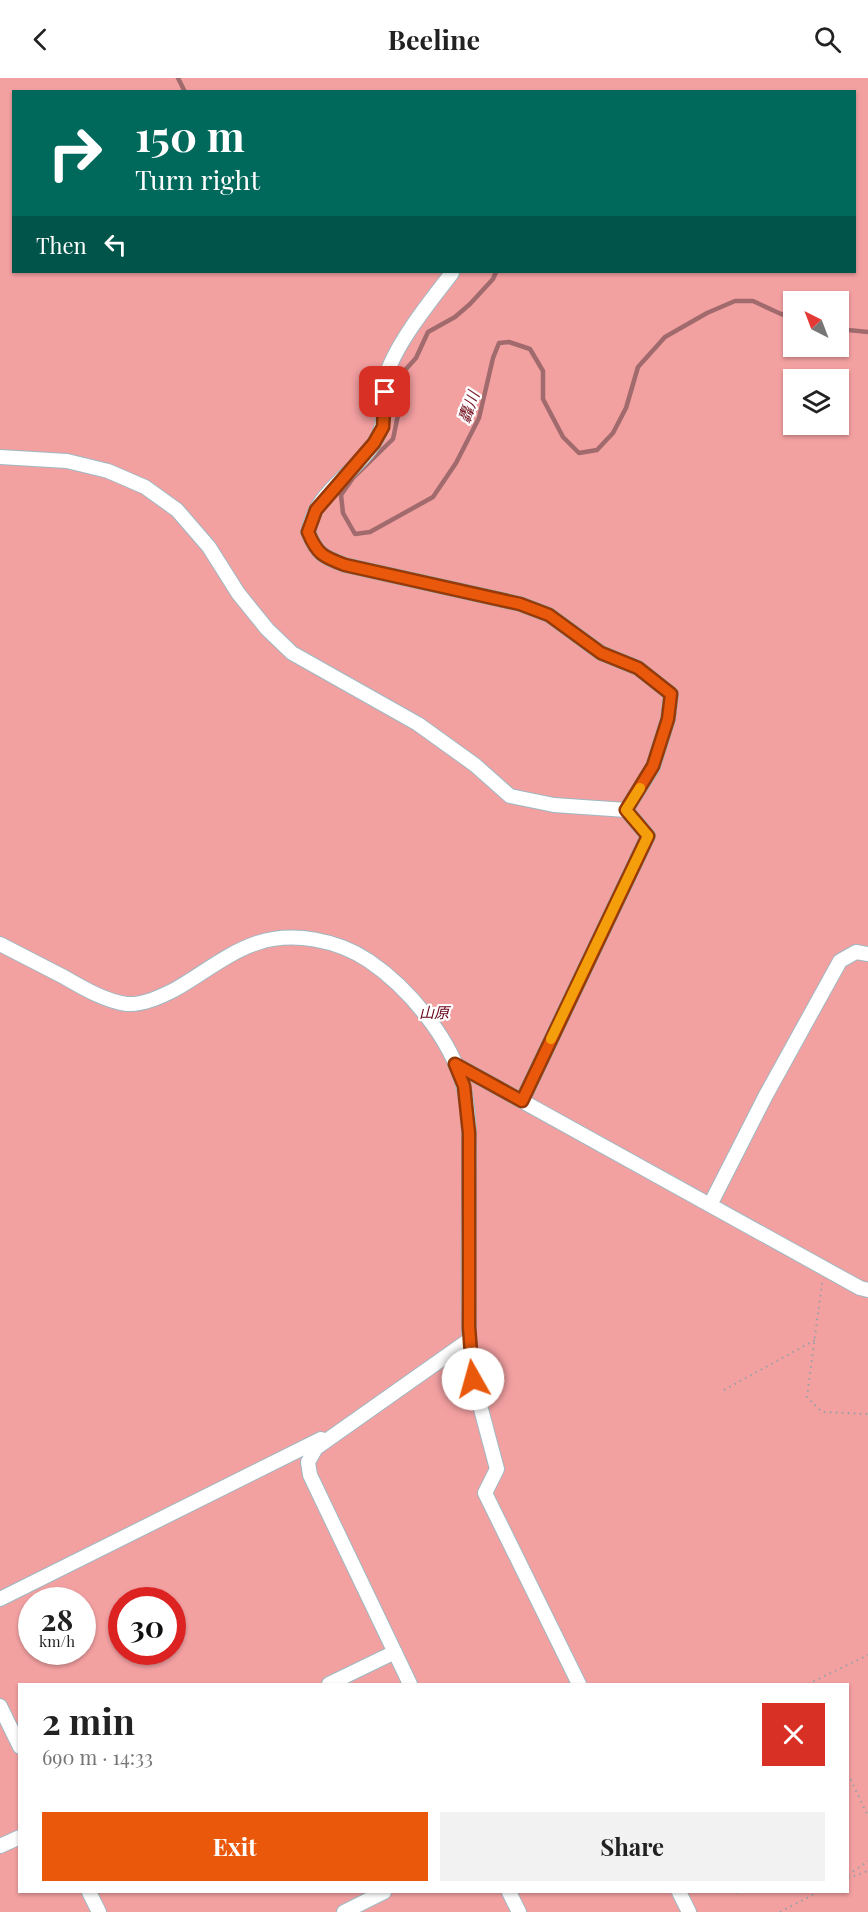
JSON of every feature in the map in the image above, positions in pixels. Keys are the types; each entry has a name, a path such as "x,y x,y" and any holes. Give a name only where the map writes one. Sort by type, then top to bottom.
{"street":[{"path":"452,273 426,307 386,374 383,427 374,443 316,510 308,532 315,548 325,557 345,565 520,604 549,615 601,653 638,668 671,694 668,719 653,766 626,810"},
{"path":"0,457 67,461 108,471 145,487 177,510 209,547 245,602 267,629 292,653 418,724 475,765 510,796 554,805 626,810 648,836 522,1101"},
{"path":"0,944 101,996 127,1004 147,1002 170,992 257,943 282,938 306,938 334,944 360,955 380,968 426,1015 448,1046 464,1086 469,1133 469,1340 473,1379 497,1469 485,1492 579,1683"},
{"path":"710,1205 766,1095 840,961 856,952 868,954"},
{"path":"455,1064 860,1288 868,1290"},
{"path":"410,1683 310,1475 308,1462 316,1448 469,1340"},
{"path":"0,1599 342,1429"},
{"path":"331,1683 395,1652"},
{"path":"0,1706 18,1743"},
{"path":"0,1846 18,1838"},
{"path":"90,1893 99,1912"},
{"path":"344,1912 382,1893"},
{"path":"510,1893 519,1912"},
{"path":"680,1893 689,1912"}],"path":[{"path":"824,1268 807,1396 822,1412 868,1414"},
{"path":"724,1390 815,1340"},
{"path":"810,1683 868,1655"},
{"path":"849,1776 868,1816"},
{"path":"849,1875 868,1861"},
{"path":"849,1876 868,1871"},
{"path":"780,1912 816,1893"}],"green space":[{"name":"山原","path":"0,78 868,78 868,1912 0,1912"}],"waterway":[{"name":"轟川","path":"178,78 184,90"},
{"name":"轟川","path":"496,273 493,279 470,304 455,317 428,332 416,358 397,379 394,394 398,415 393,439 353,478 341,495 343,513 355,534 370,532 433,497 456,463 479,418 493,358 499,343 509,342 530,349 543,371 543,399 563,437 579,453 597,450 613,433 626,408 638,367 665,337 707,313 735,301 753,301 783,314"},
{"name":"轟川","path":"849,330 868,332"}],"slow traffic":[{"path":"551,1039 648,836 626,810 640,788"}],"route":[{"path":"385,392 383,427 374,443 316,510 308,532 315,548 325,557 345,565 520,604 549,615 601,653 638,668 671,694 668,719 653,766 626,810 648,836 522,1101 455,1064 464,1086 469,1133 469,1327 473,1379"}]}
